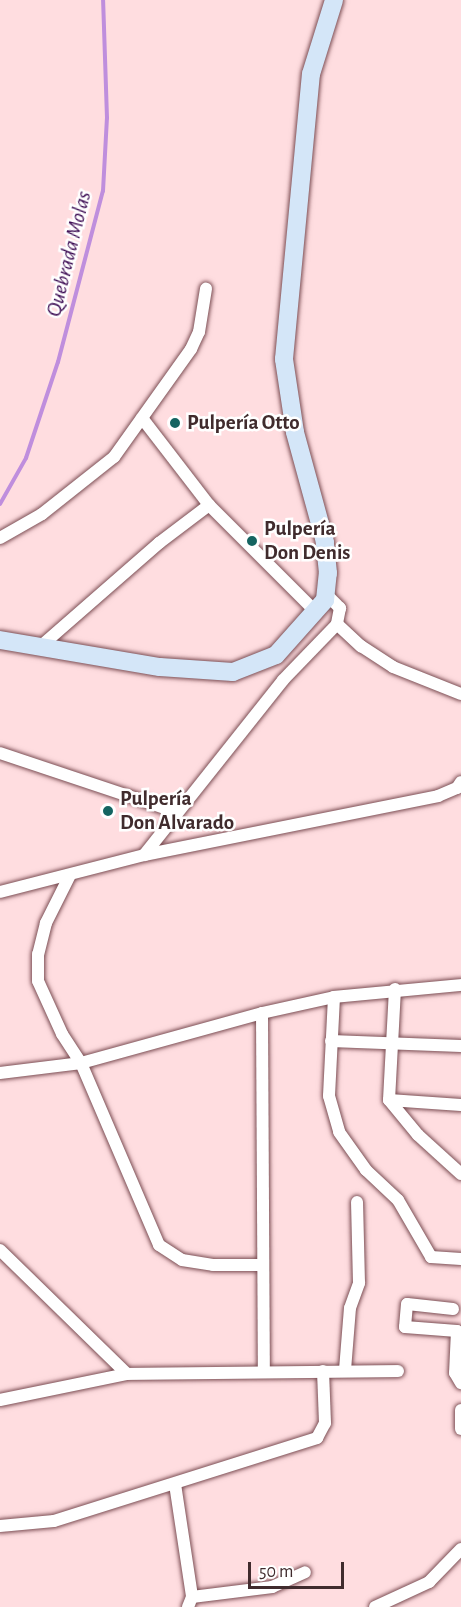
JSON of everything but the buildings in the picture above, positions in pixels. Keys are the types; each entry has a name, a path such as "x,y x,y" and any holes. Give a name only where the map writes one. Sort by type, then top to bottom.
{"main road":[{"path":"0,640 204,673 233,672 276,655 316,612 326,594 325,542 293,423 284,359 311,74 334,0"}],"street":[{"path":"0,538 42,514 114,457 191,349 199,332 206,289"},
{"path":"142,418 209,506 316,612"},
{"path":"41,646 159,543 209,506"},
{"path":"144,855 283,680 337,624 340,608 326,594"},
{"path":"337,624 393,667 461,694"},
{"path":"0,753 176,812"},
{"path":"0,892 144,855 438,796 457,788 461,782"},
{"path":"70,875 46,923 38,954 38,981 62,1034 81,1063 159,1245 182,1260 213,1266 260,1266"},
{"path":"0,1073 81,1063 262,1013 334,998 395,989 461,985"},
{"path":"395,989 389,1100 418,1135 461,1174"},
{"path":"334,998 329,1096 339,1132 366,1170 398,1200 431,1257 461,1259"},
{"path":"262,1013 260,1266 264,1372"},
{"path":"331,1041 461,1046"},
{"path":"389,1100 461,1105"},
{"path":"345,1370 350,1308 359,1282 357,1202"},
{"path":"0,1250 127,1374"},
{"path":"453,1309 407,1304 405,1327 457,1331 455,1373 461,1383"},
{"path":"0,1526 54,1521 317,1438 325,1423 323,1371"},
{"path":"0,1400 127,1374 398,1371"},
{"path":"461,1410 461,1429"},
{"path":"175,1484 190,1602 265,1589 305,1572"},
{"path":"375,1607 429,1582 461,1549"}],"waterway":[{"name":"Quebrada Molas","path":"0,504 26,458 58,362 103,191 107,118 103,0"}],"place":[{"name":"Pulpería Otto","path":"175,423"},
{"name":"Pulpería Don Denis","path":"252,541"},
{"name":"Pulpería Don Alvarado","path":"108,811"}]}
